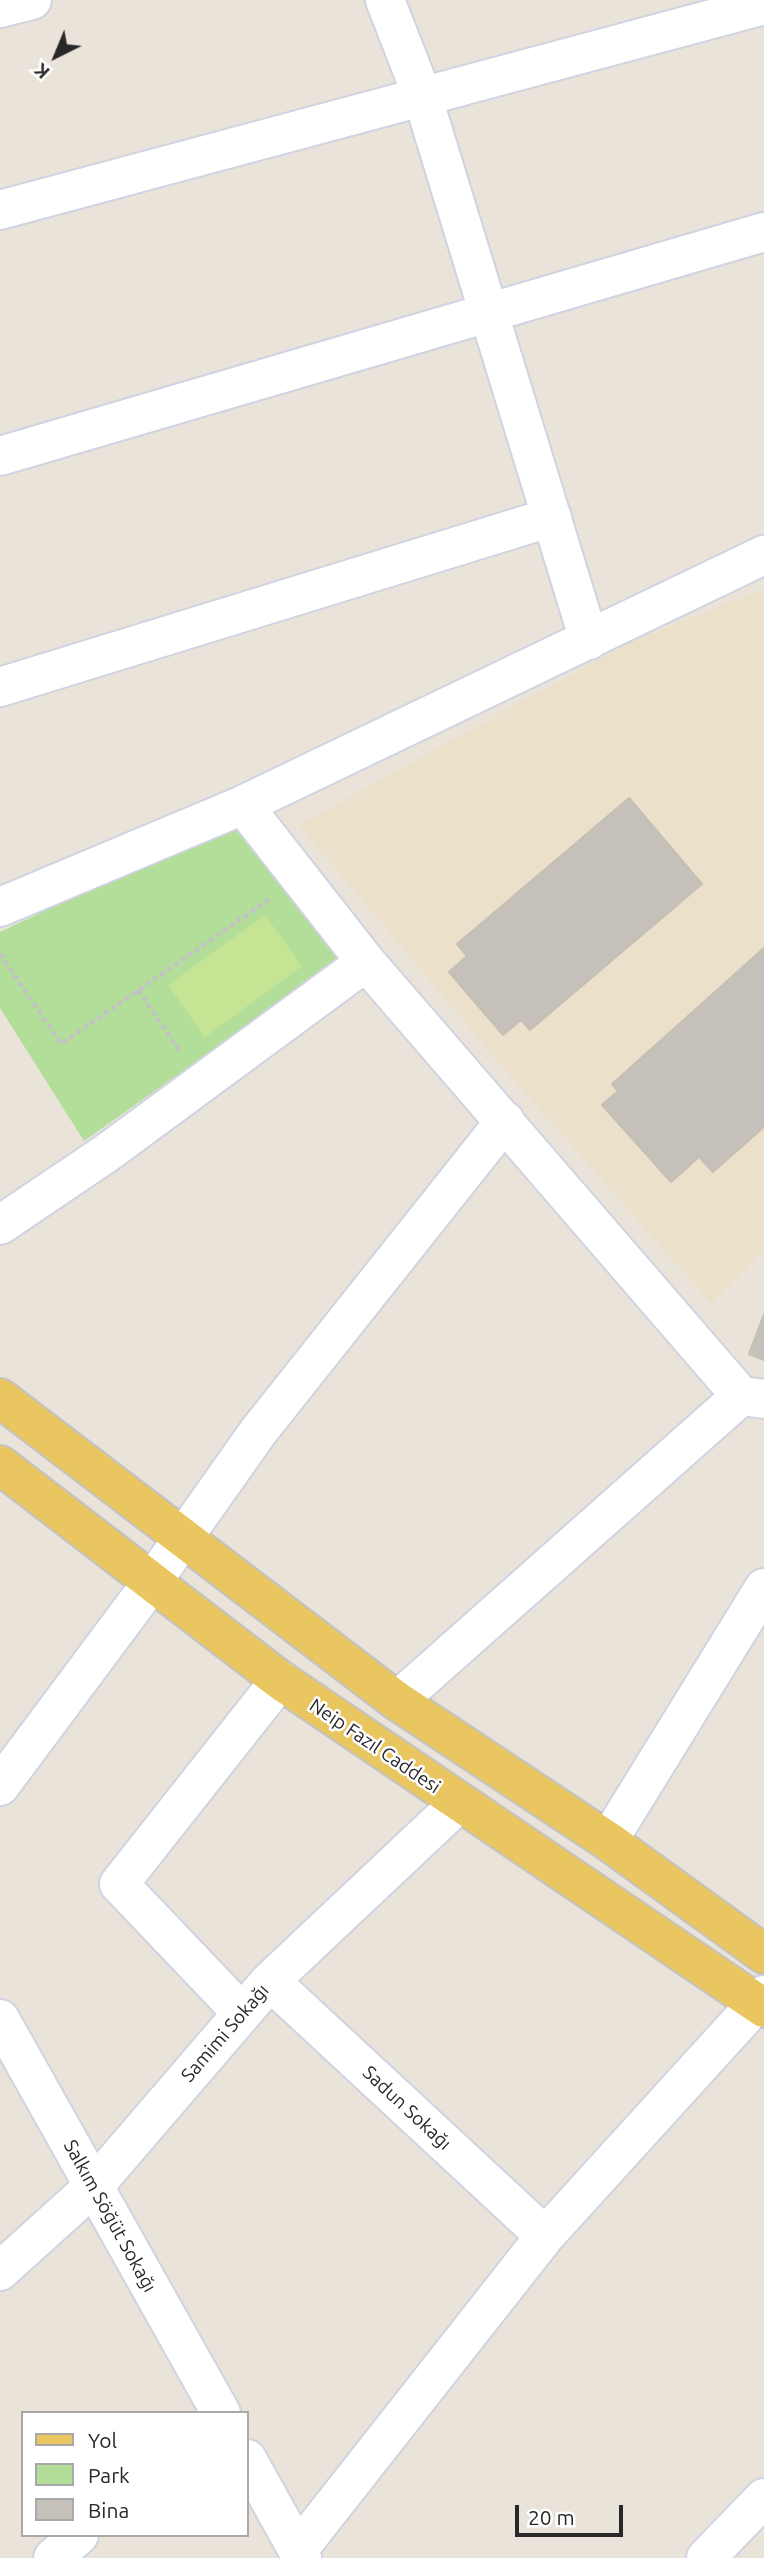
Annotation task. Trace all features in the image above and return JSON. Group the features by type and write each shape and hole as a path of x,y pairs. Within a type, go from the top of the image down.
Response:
{"main road":[{"path":"0,1398 397,1701 608,1841 764,1954"},
{"name":"Neip Fazıl Caddesi","path":"0,1465 280,1680 459,1803 762,2002"}],"street":[{"path":"0,8 32,0"},
{"path":"385,0 422,95 589,640"},
{"path":"0,209 764,5"},
{"path":"0,456 764,232"},
{"path":"0,687 552,517"},
{"path":"0,907 243,805 764,555"},
{"path":"243,805 366,962 753,1398 397,1701"},
{"path":"0,1225 108,1153 366,962"},
{"path":"0,1786 258,1432 505,1121"},
{"path":"608,1841 764,1588"},
{"path":"242,2013 119,1884 280,1680"},
{"name":"Samimi Sokağı","path":"0,2271 94,2186 270,1980 459,1803"},
{"name":"Sadun Sokağı","path":"270,1980 545,2236"},
{"path":"248,2461 300,2554 545,2236 762,2002"},
{"name":"Salkım Söğüt Sokağı","path":"0,2021 220,2411"},
{"path":"706,2558 761,2506"},
{"path":"52,2558 77,2537"}],"path":[{"path":"0,954 61,1044 300,877"},
{"path":"138,990 202,1083"}],"shaded area":[{"path":"764,589 764,1250 711,1303 510,1076 299,825 632,641"}],"green space":[{"path":"234,821 340,960 84,1141 0,1008 0,932"},
{"path":"265,915 302,966 205,1037 168,985"}],"building":[{"path":"629,798 702,884 530,1030 521,1020 503,1035 449,972 467,956 457,944"},
{"path":"764,948 764,1127 713,1172 699,1157 671,1182 602,1105 618,1091 612,1084"},
{"path":"764,1314 764,1360 749,1354"}]}
